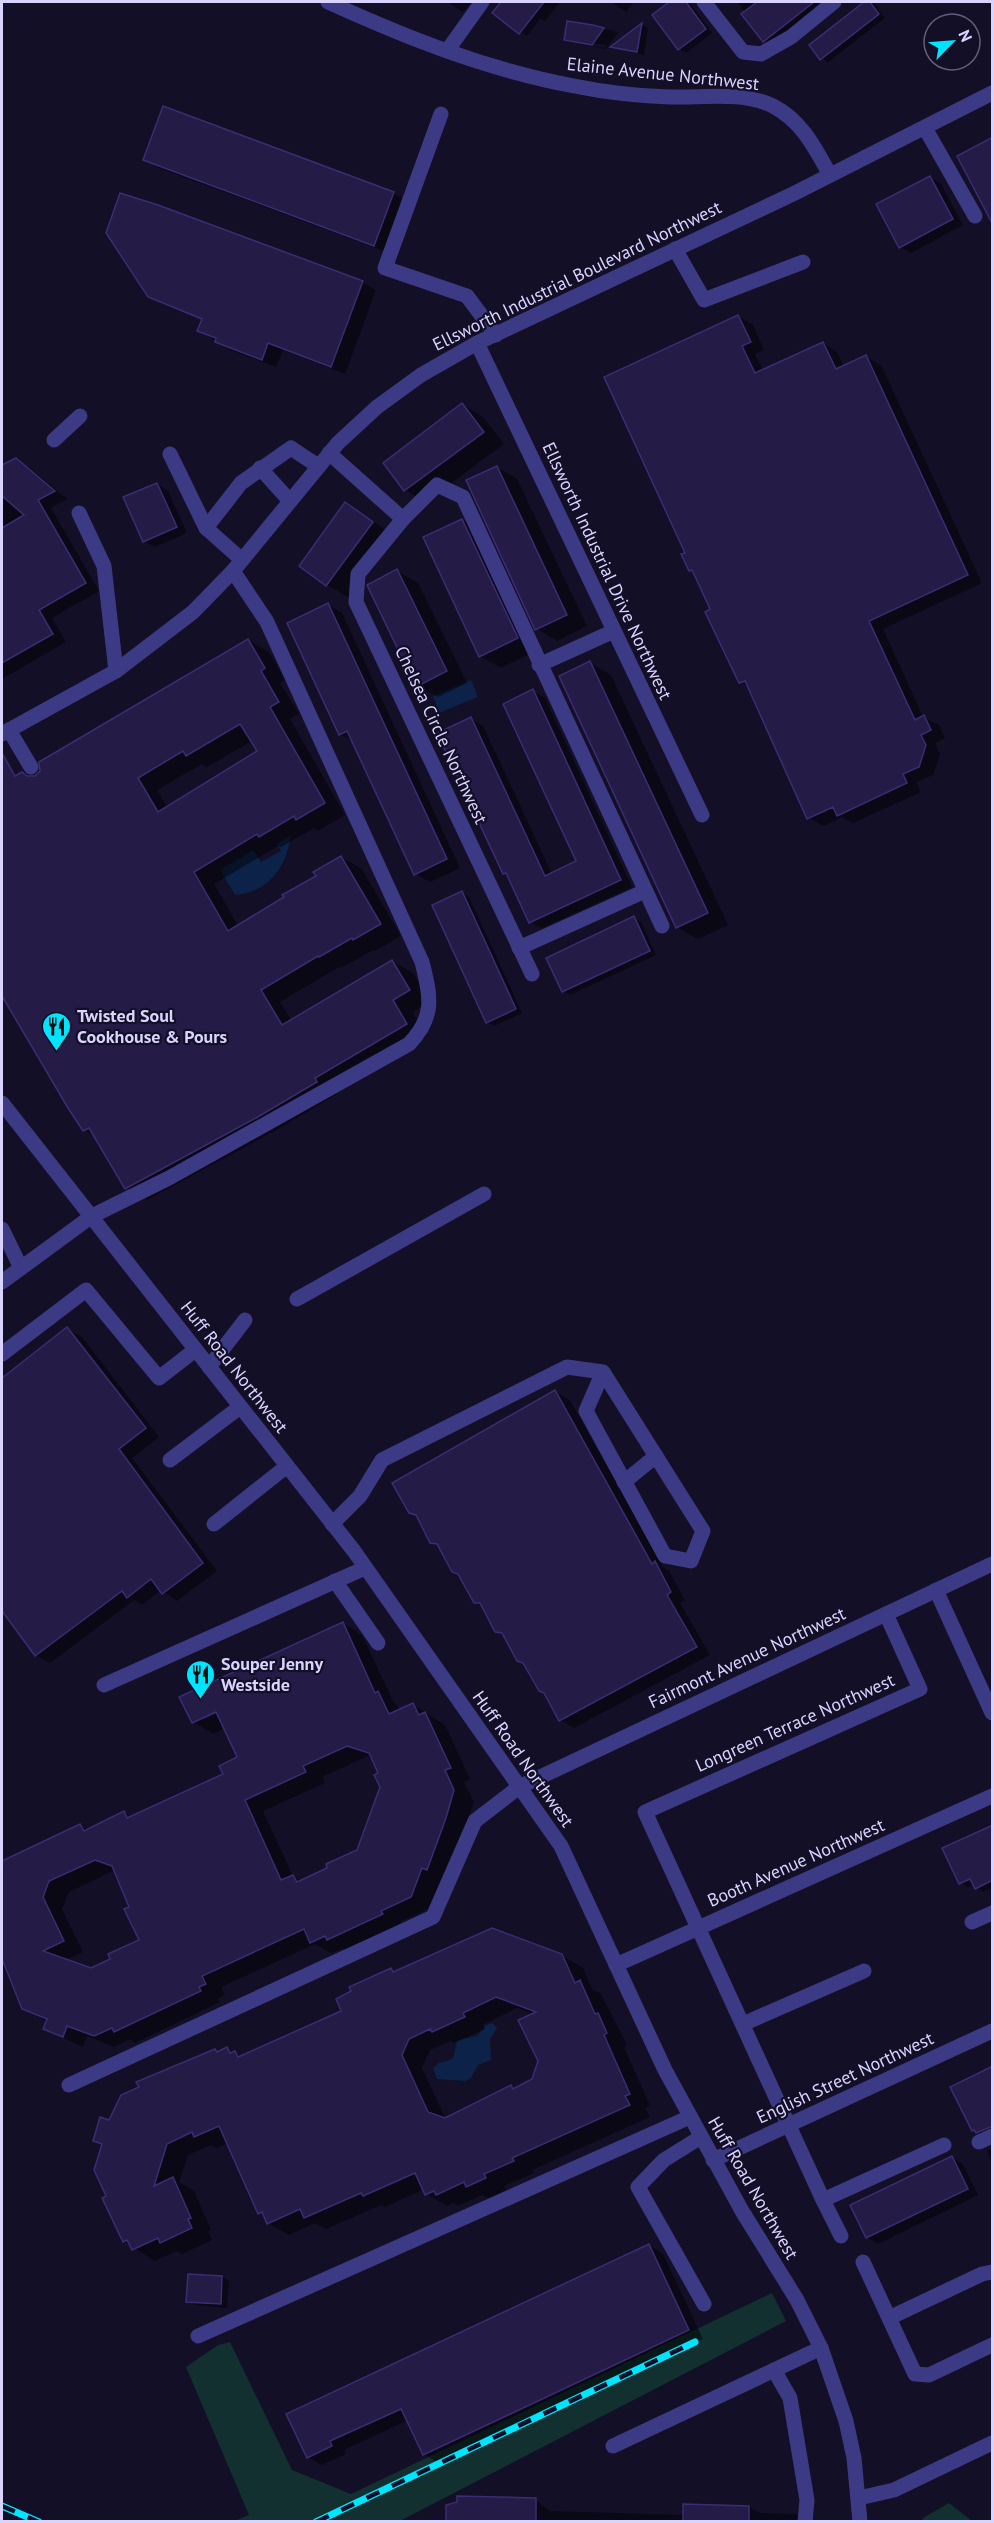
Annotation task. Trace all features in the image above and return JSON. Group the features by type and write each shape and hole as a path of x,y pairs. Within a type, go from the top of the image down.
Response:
{"street":[{"name":"Elaine Avenue Northwest","path":"328,2 397,34 484,65 575,87 667,97 739,98 772,106 790,118 809,136 831,175"},
{"path":"447,51 482,2"},
{"path":"704,2 742,52 761,54 791,37 834,2"},
{"name":"Ellsworth Industrial Boulevard Northwest","path":"5,732 116,671 152,646 193,612 237,566 329,453 386,401 421,375 495,335 831,175 993,93"},
{"path":"441,114 385,268 467,296 495,335"},
{"path":"925,128 975,216"},
{"path":"675,249 704,300 803,262"},
{"name":"Ellsworth Industrial Drive Northwest","path":"477,344 702,815"},
{"path":"54,440 80,416"},
{"path":"206,528 241,483 291,448 318,465"},
{"path":"329,453 403,519"},
{"path":"2,1282 92,1216 169,1178 409,1044 424,1028 430,992 422,962 267,622 237,566 206,528 170,454"},
{"path":"260,468 289,500"},
{"name":"Chelsea Circle Northwest","path":"532,974 356,602 358,574 403,519 437,485 463,497 662,926"},
{"path":"79,513 104,566 116,671"},
{"path":"539,665 614,631"},
{"path":"5,732 31,767"},
{"path":"519,948 645,891"},
{"name":"Huff Road Northwest","path":"2,1103 332,1524 561,1846 690,2117 713,2160 797,2300 821,2348 846,2421 859,2498 860,2522"},
{"path":"297,1299 484,1194"},
{"path":"2,1229 21,1268"},
{"path":"2,1354 86,1290 159,1378 195,1350"},
{"path":"210,1368 245,1320"},
{"path":"332,1524 360,1496 382,1460 567,1367 603,1372 703,1531 691,1561 665,1556 586,1411 603,1372"},
{"path":"170,1460 240,1407"},
{"path":"624,1482 656,1456"},
{"path":"214,1524 287,1466"},
{"name":"Fairmont Avenue Northwest","path":"69,2085 433,1917 474,1821 519,1787 993,1564"},
{"path":"104,1685 365,1568"},
{"path":"335,1581 378,1643"},
{"path":"936,1590 993,1713"},
{"name":"Longreen Terrace Northwest","path":"699,1928 645,1812 920,1689 885,1614"},
{"name":"Booth Avenue Northwest","path":"616,1965 993,1797"},
{"path":"972,1922 993,1912"},
{"path":"699,1928 841,2236"},
{"path":"743,2025 864,1971"},
{"name":"English Street Northwest","path":"713,2160 993,2031"},
{"path":"198,2336 690,2117"},
{"path":"701,2137 664,2160 638,2187 704,2304"},
{"path":"823,2200 944,2145"},
{"path":"862,2262 890,2319 911,2370 921,2376 929,2375 993,2345"},
{"path":"890,2319 982,2274 993,2272"},
{"path":"613,2446 821,2348"},
{"path":"774,2370 790,2398 807,2500 805,2522"},
{"path":"859,2498 894,2490 993,2443"}],"green space":[{"path":"772,2293 786,2321 400,2521 234,2521 249,2515 186,2367 218,2345 230,2342 292,2470 351,2494"},
{"path":"949,2503 972,2521 922,2521 923,2518"}],"water":[{"path":"471,680 478,697 439,713 433,696"},
{"path":"291,835 285,857 274,876 258,889 235,895 220,870 253,850 261,862 281,851 277,844"},
{"path":"492,2023 497,2028 490,2039 491,2060 478,2065 471,2078 465,2081 437,2079 433,2068 439,2063 453,2059 457,2040 477,2036 486,2025"}],"building":[{"path":"501,2 544,2 519,34 492,13"},
{"path":"669,2 686,2 706,29 678,50 652,15"},
{"path":"757,2 814,2 763,42 741,14"},
{"path":"864,2 870,2 879,14 820,60 809,45"},
{"path":"567,21 604,28 592,45 564,40"},
{"path":"642,23 637,52 610,47"},
{"path":"163,106 394,192 374,246 143,160"},
{"path":"993,137 993,225 957,156"},
{"path":"930,176 953,219 899,248 876,204"},
{"path":"120,193 363,281 331,367 268,343 262,360 215,342 216,338 197,331 202,319 148,297 106,233"},
{"path":"738,315 751,342 742,346 755,373 823,342 836,369 866,355 968,575 869,621 915,720 924,715 931,730 921,735 926,745 919,767 903,774 907,783 837,816 833,807 807,819 745,681 739,683 705,612 710,609 692,570 689,571 681,554 685,553 604,377"},
{"path":"462,403 484,432 404,491 383,463"},
{"path":"16,458 55,491 38,500 86,583 39,610 53,634 2,663 2,528 24,515 2,496 2,465"},
{"path":"497,466 567,615 535,630 466,480"},
{"path":"157,483 177,527 143,542 123,497"},
{"path":"345,502 373,522 326,586 299,566"},
{"path":"462,519 518,638 479,657 423,537"},
{"path":"397,569 447,671 416,687 367,585"},
{"path":"328,603 447,859 414,875 347,731 339,735 287,623"},
{"path":"248,639 265,668 261,671 279,702 270,707 325,803 296,820 294,816 259,837 257,834 194,872 228,931 284,897 282,895 316,876 313,872 341,856 381,924 318,956 261,990 282,1025 392,960 410,990 393,1000 407,1024 315,1078 317,1082 256,1118 125,1189 89,1128 83,1131 68,1108 2,996 2,753 15,776 22,772 27,776 35,776 40,771 39,762","holes":["240,724 257,751 158,812 138,778 183,751 186,756"]},
{"path":"590,661 708,913 676,928 559,676"},
{"path":"533,689 621,880 529,923 506,873 503,874 437,733 471,717 545,876 576,861 503,704"},
{"path":"462,891 516,1009 486,1023 432,905"},
{"path":"634,916 650,951 562,992 546,958"},
{"path":"67,1327 146,1428 119,1449 203,1563 162,1594 151,1579 127,1598 122,1591 35,1656 2,1611 2,1378"},
{"path":"555,1390 652,1564 655,1561 671,1592 667,1595 697,1647 559,1721 544,1693 539,1691 523,1663 517,1661 502,1633 495,1632 480,1603 474,1603 458,1574 452,1572 437,1544 430,1543 416,1515 409,1513 392,1483"},
{"path":"343,1622 375,1693 378,1691 389,1714 413,1703 419,1715 425,1712 451,1768 445,1770 454,1790 446,1818 427,1870 422,1868 411,1897 381,1911 383,1914 327,1940 325,1936 310,1943 304,1929 202,1976 206,1984 199,1987 201,1991 114,2032 112,2028 94,2036 67,2026 63,2037 43,2029 47,2019 22,2009 2,1959 2,1861 80,1824 84,1831 124,1811 127,1818 223,1774 219,1766 237,1757 216,1712 192,1723 179,1697","holes":["347,1746 369,1753 378,1773 374,1775 380,1787 357,1850 326,1864 327,1868 297,1882 293,1875 281,1880 245,1800 306,1772 303,1766","95,1860 112,1866 129,1907 124,1909 139,1940 108,1954 110,1959 91,1968 43,1951 64,1941 43,1897 49,1881"]},
{"path":"993,1825 993,1880 975,1889 970,1879 959,1884 942,1848"},
{"path":"492,1928 562,1954 575,1983 580,1980 595,2014 598,2013 607,2033 604,2035 630,2094 625,2096 630,2105 512,2158 514,2161 484,2174 486,2178 466,2187 464,2182 436,2195 434,2191 425,2195 415,2173 304,2218 300,2209 267,2224 262,2212 258,2214 219,2126 194,2137 192,2132 167,2144 154,2186 173,2177 191,2218 188,2219 192,2228 160,2243 158,2238 132,2250 127,2240 123,2242 102,2198 106,2196 94,2170 102,2144 93,2141 100,2117 109,2120 121,2095 139,2087 136,2082 215,2049 217,2052 227,2047 230,2053 235,2051 238,2057 341,2011 336,1999 351,1991 349,1987 391,1968 393,1972","holes":["496,1997 536,2012 518,2020 538,2061 532,2079 513,2089 511,2085 445,2118 428,2112 402,2055 409,2039 430,2029 432,2032 465,2017 463,2013"]},
{"path":"993,2066 993,2126 976,2133 972,2131 950,2087"},
{"path":"952,2156 968,2189 866,2238 850,2205"},
{"path":"649,2244 689,2330 423,2455 401,2409 330,2441 332,2446 307,2458 286,2414"},
{"path":"188,2274 222,2276 221,2304 186,2302"},
{"path":"457,2496 536,2498 536,2522 446,2522 446,2505 457,2502"},
{"path":"683,2504 749,2506 749,2522 683,2522"}],"railway":[{"path":"316,2522 695,2342"},
{"path":"2,2506 39,2522"}],"place":[{"name":"Twisted Soul Cookhouse & Pours","path":"56,1052"},
{"name":"Souper Jenny Westside","path":"200,1700"}]}
